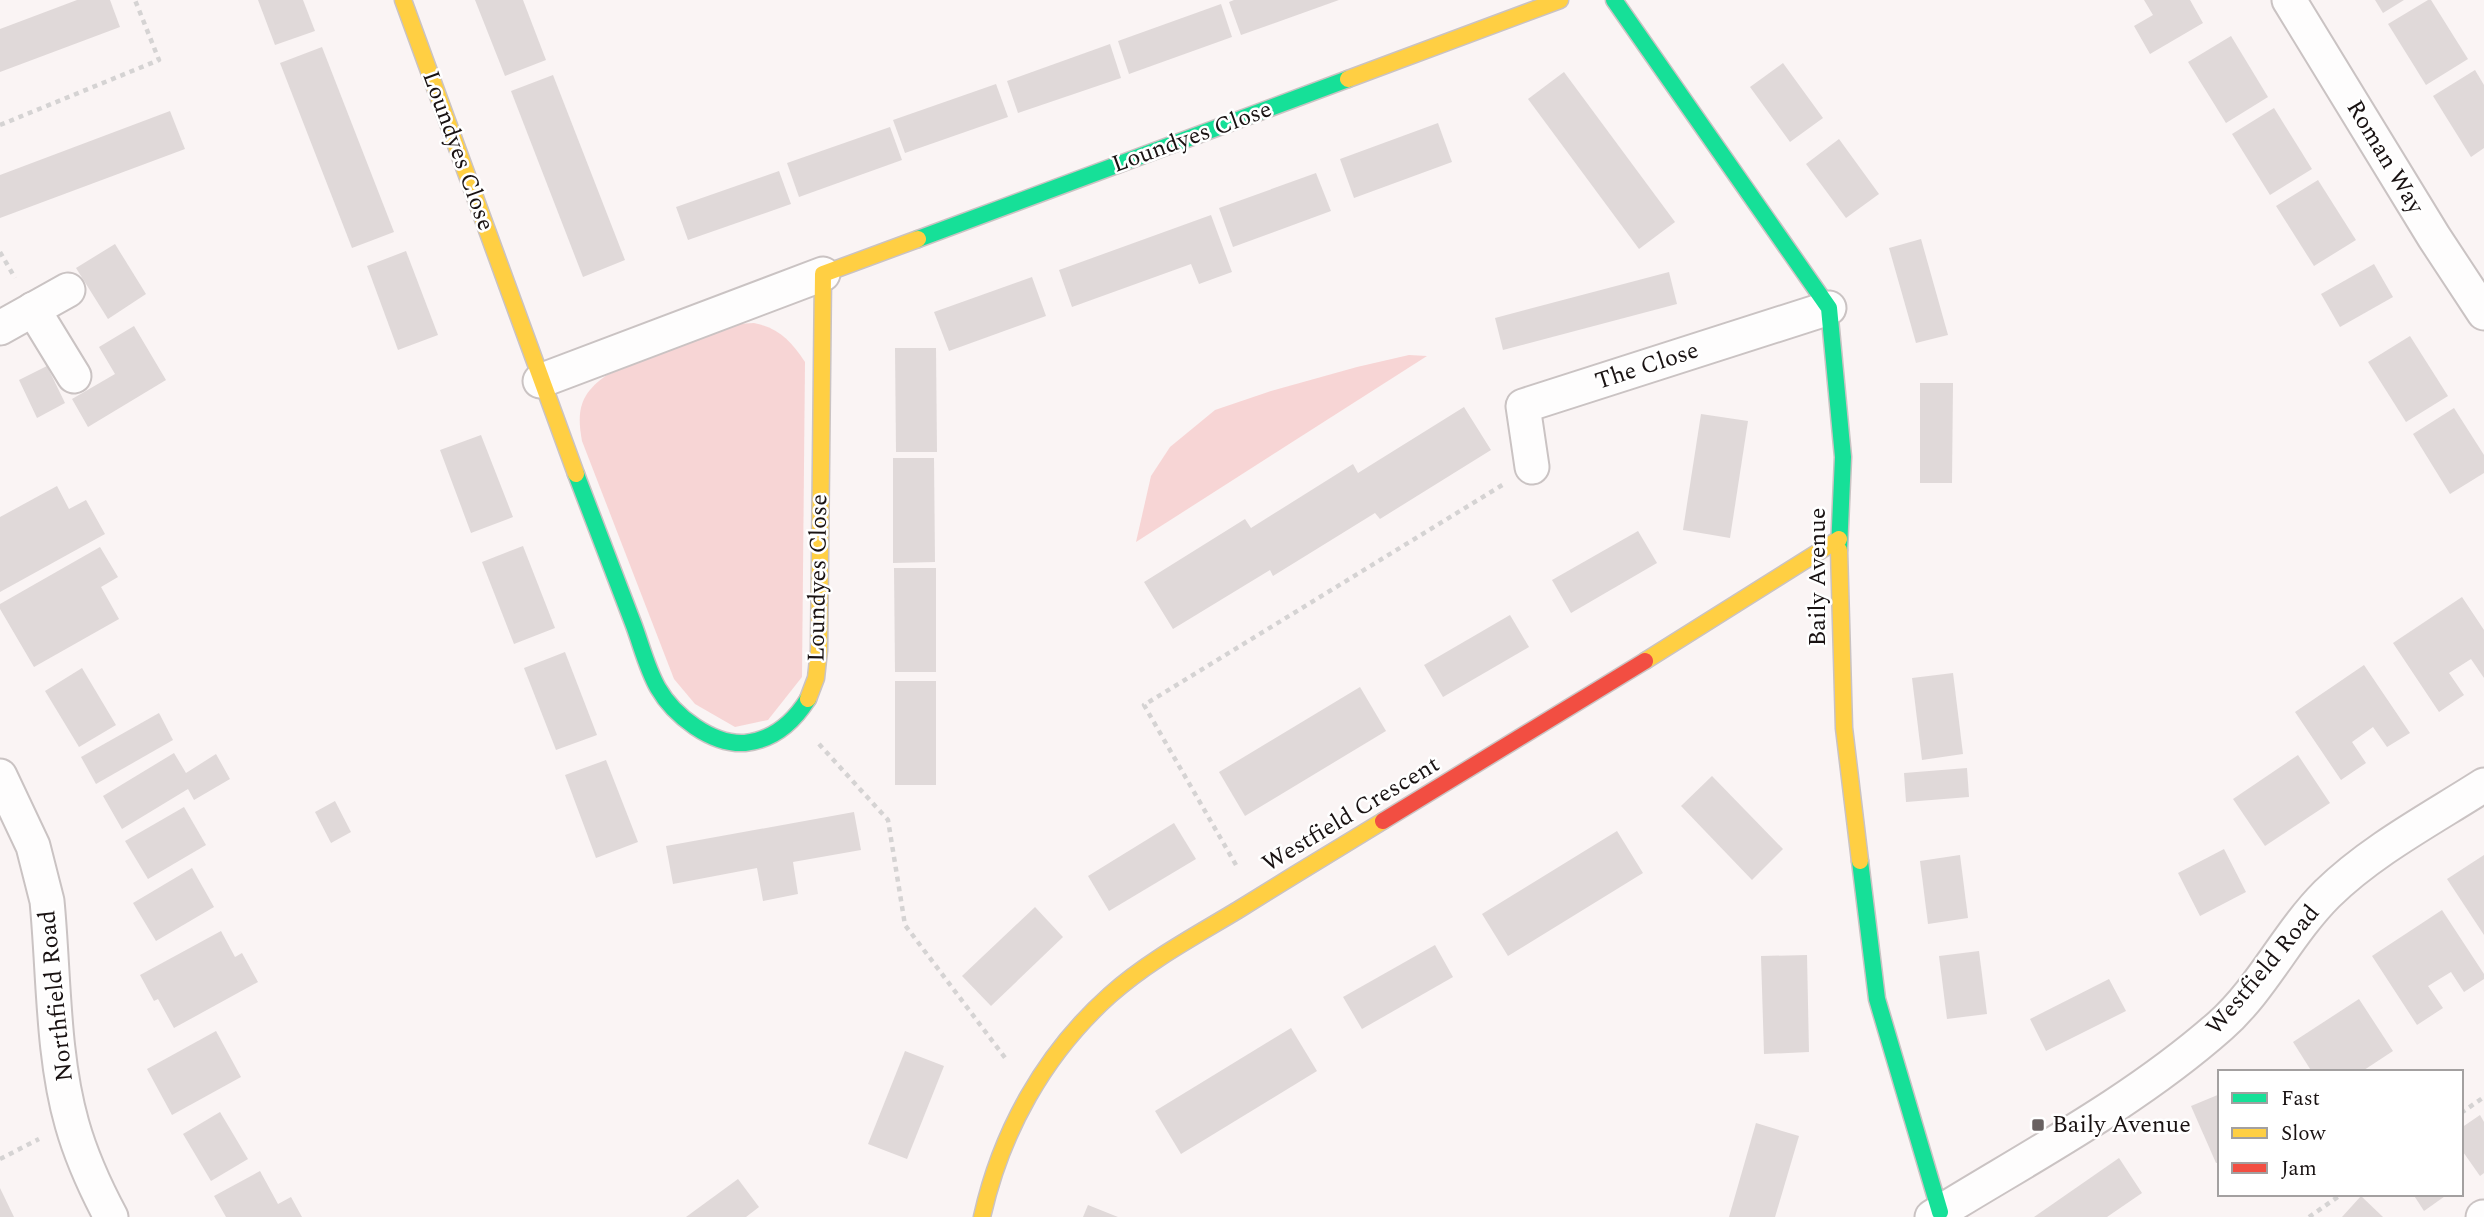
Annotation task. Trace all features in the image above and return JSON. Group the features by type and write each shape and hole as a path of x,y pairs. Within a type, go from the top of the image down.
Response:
{"street":[{"name":"Loundyes Close","path":"403,0 540,381 658,688 670,706 715,739 752,742 770,737 802,709 815,683 819,650 823,274"},
{"name":"Loundyes Close","path":"540,381 1560,0"},
{"name":"Baily Avenue","path":"1614,0 1829,308 1843,457 1839,539 1844,728 1877,999 1936,1214"},
{"name":"Roman Way","path":"2289,0 2434,237 2484,313"},
{"path":"0,328 26,298 68,290"},
{"path":"26,298 74,376"},
{"name":"The Close","path":"1532,467 1523,406 1829,308"},
{"name":"Westfield Crescent","path":"982,1217 984,1203 1004,1145 1031,1093 1073,1031 1112,993 1180,945 1647,660 1839,539"},
{"name":"Northfield Road","path":"0,776 33,846 47,901 61,1067 71,1122 84,1161 111,1217"},
{"name":"Westfield Road","path":"1936,1214 2094,1119 2194,1048 2228,1017 2326,895 2359,867 2484,785"}],"path":[{"path":"0,125 159,60 135,0"},
{"path":"0,252 26,298"},
{"path":"1255,899 1144,705 1532,467"},
{"path":"794,718 888,820 905,925 1031,1093"},
{"path":"2463,1112 2484,1097"},
{"path":"0,1159 71,1122"},
{"path":"2309,1217 2339,1196"}],"shaded area":[{"path":"754,323 771,328 784,336 805,362 802,677 768,720 735,727 695,704 674,679 582,441 580,411 591,388 607,375 737,324"},
{"path":"1409,355 1427,356 1136,542 1151,476 1170,447 1215,410 1271,391"}],"building":[{"path":"77,0 110,0 120,27 0,72 0,29"},
{"path":"258,0 303,0 315,31 275,45"},
{"path":"475,0 523,0 546,60 505,76"},
{"path":"1339,0 1241,35 1229,2"},
{"path":"2144,0 2190,0 2203,23 2150,54 2134,26 2153,15"},
{"path":"2375,0 2404,0 2383,13"},
{"path":"2431,0 2468,59 2426,85 2388,24"},
{"path":"1221,4 1232,37 1129,74 1118,41"},
{"path":"2231,36 2268,97 2226,123 2188,62"},
{"path":"1110,44 1121,78 1018,113 1007,81"},
{"path":"322,47 394,232 352,248 280,63"},
{"path":"1783,63 1823,118 1790,142 1750,87"},
{"path":"2475,70 2484,85 2484,148 2471,157 2433,96"},
{"path":"1564,72 1675,222 1639,249 1528,99"},
{"path":"553,75 625,260 583,277 511,91"},
{"path":"996,84 1008,117 905,153 893,120"},
{"path":"2274,108 2312,169 2270,195 2232,134"},
{"path":"170,111 185,149 0,218 0,175"},
{"path":"1438,123 1452,162 1354,198 1340,159"},
{"path":"890,127 902,160 799,197 787,163"},
{"path":"1839,139 1879,194 1846,218 1806,164"},
{"path":"779,171 791,204 688,240 676,207"},
{"path":"1316,173 1331,211 1233,247 1219,208"},
{"path":"2318,180 2356,240 2314,266 2276,206"},
{"path":"1211,215 1232,272 1199,284 1191,264 1072,307 1059,270"},
{"path":"1921,239 1948,335 1916,343 1889,248"},
{"path":"115,244 146,294 108,319 76,268"},
{"path":"406,251 438,335 398,350 367,266"},
{"path":"2374,264 2393,297 2340,327 2321,294"},
{"path":"1669,272 1677,304 1503,350 1495,318"},
{"path":"1032,277 1046,316 949,351 934,312"},
{"path":"134,326 166,380 88,427 72,399 115,374 99,347"},
{"path":"2410,336 2448,396 2406,422 2368,362"},
{"path":"895,348 936,348 937,452 896,452"},
{"path":"47,366 65,403 37,418 19,380"},
{"path":"1920,383 1953,383 1952,483 1920,483"},
{"path":"1464,407 1491,450 1380,519 1375,513 1273,576 1270,570 1173,629 1144,582 1245,519 1251,528 1353,464 1358,473"},
{"path":"2454,408 2484,455 2484,473 2450,494 2413,434"},
{"path":"1701,414 1748,421 1730,538 1683,530"},
{"path":"481,435 513,517 471,533 440,450"},
{"path":"893,458 934,458 935,562 893,563"},
{"path":"57,486 69,509 86,500 105,534 0,592 0,517"},
{"path":"1638,531 1657,563 1571,613 1552,580"},
{"path":"523,546 555,628 514,644 482,562"},
{"path":"100,547 118,577 101,587 119,619 34,667 0,609 0,604"},
{"path":"894,568 936,568 936,672 895,672"},
{"path":"2462,597 2484,630 2484,678 2471,659 2449,673 2464,695 2439,712 2393,643"},
{"path":"1510,615 1529,647 1443,697 1424,665"},
{"path":"565,652 597,735 556,750 524,668"},
{"path":"2364,665 2410,733 2387,747 2373,727 2352,742 2366,763 2341,780 2295,712"},
{"path":"82,668 116,725 79,747 45,691"},
{"path":"1953,673 1963,754 1922,760 1912,678"},
{"path":"895,681 936,681 936,785 895,785"},
{"path":"1360,687 1386,731 1245,816 1219,772"},
{"path":"159,713 173,740 96,784 81,757"},
{"path":"174,753 186,773 216,754 230,779 194,800 188,789 122,829 103,796"},
{"path":"2298,755 2330,803 2265,846 2233,799"},
{"path":"606,760 638,842 596,858 565,775"},
{"path":"1967,768 1969,797 1906,802 1904,773"},
{"path":"1712,776 1783,849 1752,880 1681,806"},
{"path":"335,801 351,832 331,843 315,812"},
{"path":"184,807 206,845 148,879 125,841"},
{"path":"854,812 861,850 793,862 798,894 763,901 757,868 673,884 666,846"},
{"path":"1174,823 1196,859 1109,911 1088,876"},
{"path":"1617,831 1643,873 1508,956 1482,914"},
{"path":"2224,849 2246,892 2200,916 2178,873"},
{"path":"1960,855 1968,918 1928,924 1920,861"},
{"path":"2484,855 2484,935 2447,879"},
{"path":"192,868 214,907 156,941 133,903"},
{"path":"1035,907 1063,937 991,1006 962,976"},
{"path":"2442,910 2484,974 2484,979 2464,992 2451,972 2428,986 2443,1008 2417,1025 2372,956"},
{"path":"221,931 235,957 242,953 258,982 174,1028 158,999 154,1001 140,975"},
{"path":"1435,945 1453,977 1362,1029 1343,997"},
{"path":"1979,951 1987,1014 1947,1019 1939,956"},
{"path":"1807,955 1809,1052 1764,1054 1761,956"},
{"path":"2109,979 2126,1011 2046,1051 2030,1019"},
{"path":"2359,999 2393,1051 2364,1070 2311,1070 2293,1042"},
{"path":"1291,1028 1317,1071 1181,1154 1155,1111"},
{"path":"216,1031 241,1077 172,1115 147,1069"},
{"path":"905,1051 944,1066 907,1159 868,1144"},
{"path":"2218,1095 2218,1162 2216,1163 2191,1106"},
{"path":"220,1112 248,1159 211,1181 183,1134"},
{"path":"2480,1115 2484,1122 2484,1173 2480,1176 2463,1152 2463,1127"},
{"path":"1756,1123 1799,1136 1775,1217 1729,1217"},
{"path":"2119,1158 2142,1193 2107,1217 2034,1217"},
{"path":"260,1171 278,1204 291,1197 302,1217 226,1217 214,1196"},
{"path":"738,1179 759,1207 746,1217 686,1217"},
{"path":"0,1188 14,1217 0,1217"},
{"path":"2361,1196 2383,1217 2342,1217"},
{"path":"2414,1196 2445,1196 2424,1211"},
{"path":"1088,1205 1118,1217 1083,1217"}],"traffic: fast":[{"path":"1614,0 1829,308 1843,457 1839,550"},
{"path":"918,239 1348,79"},
{"path":"576,474 651,673 658,688 674,709 707,734 745,743 765,738 781,729 796,716 808,699"},
{"path":"1860,861 1877,999 1940,1212"}],"traffic: slow":[{"path":"403,0 576,474"},
{"path":"1348,79 1560,0"},
{"path":"808,699 816,678 819,650 823,274 918,239"},
{"path":"1645,661 1839,539"},
{"path":"1839,550 1844,728 1860,861"},
{"path":"982,1217 1001,1155 1028,1096 1086,1018 1110,995 1156,960 1383,821"}],"traffic: jam":[{"path":"1383,821 1645,661"}],"place":[{"name":"Baily Avenue","path":"2038,1125"}]}
